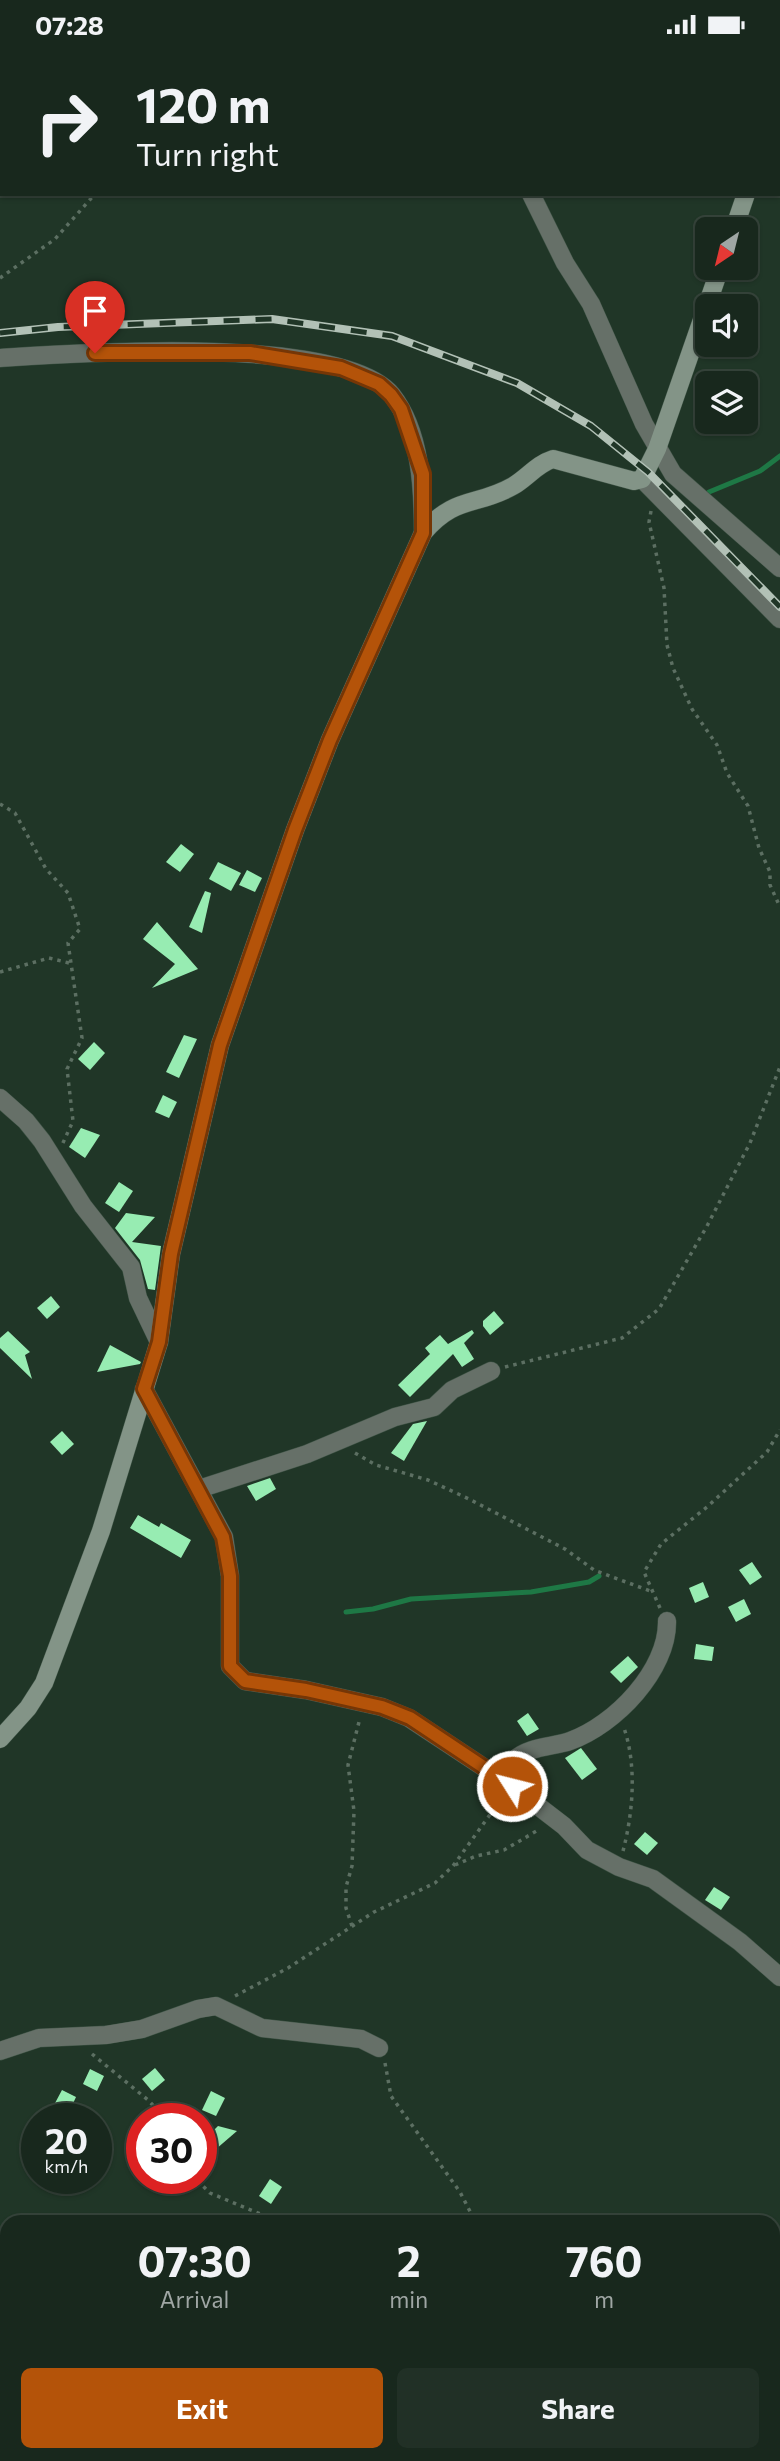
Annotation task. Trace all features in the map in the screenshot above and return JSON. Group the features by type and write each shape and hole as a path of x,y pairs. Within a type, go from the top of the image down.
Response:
{"street":[{"path":"532,196 565,263 591,304 657,449 673,474 780,568"},
{"path":"738,217 745,196"},
{"path":"649,485 657,449 716,280"},
{"path":"0,358 68,353 250,353 341,368 379,384 401,409 423,474 423,533"},
{"path":"0,1739 28,1708 44,1683 101,1531 159,1342 171,1254 220,1045 295,830 330,740 423,533 446,510 515,485 544,462 554,459 649,485 780,619"},
{"path":"0,1098 26,1121 131,1267 138,1298 159,1342"},
{"path":"199,1489 336,1443 395,1417 434,1407 452,1390 491,1371"},
{"path":"144,1389 223,1537 230,1576 230,1666 245,1681 352,1700 410,1718 512,1786 557,1821 587,1850 619,1867 653,1879 740,1942 780,1977"},
{"path":"512,1786 509,1772 514,1761 540,1747 570,1741 593,1730 618,1709 660,1658 667,1639 667,1621"},
{"path":"0,2051 8,2045 39,2038 106,2035 142,2029 198,2009 216,2006 242,2021 262,2028 361,2039 379,2048"}],"path":[{"path":"0,278 55,239 93,196"},
{"path":"649,485 649,522 664,588 667,645 673,669 692,709 717,745 727,773 748,806 759,848 770,872 770,885 780,907"},
{"path":"0,804 15,813 46,869 68,893 80,929 68,943 82,1038 67,1069 73,1121 55,1163"},
{"path":"0,972 49,958 73,964"},
{"path":"491,1371 622,1338 650,1319 659,1309 707,1226 753,1135 780,1067"},
{"path":"667,1621 649,1591 644,1572 661,1544 767,1452 780,1430"},
{"path":"336,1443 376,1465 428,1480 469,1499 565,1549 594,1570 649,1591"},
{"path":"352,1700 360,1719 348,1765 354,1811 352,1866 346,1887 346,1907 352,1926"},
{"path":"618,1709 630,1745 631,1783 631,1822 619,1867"},
{"path":"216,2006 288,1968 374,1912 435,1883 453,1866 482,1822 512,1786"},
{"path":"453,1866 476,1856 504,1850 528,1833 557,1821"},
{"path":"73,2036 152,2103"},
{"path":"379,2048 389,2075 391,2096 460,2192 472,2215"},
{"path":"212,2194 263,2215"}],"building":[{"path":"181,844 194,854 180,872 166,862"},
{"path":"218,862 241,873 231,891 209,879"},
{"path":"247,870 262,878 255,892 239,885"},
{"path":"205,891 211,893 202,933 189,927"},
{"path":"157,922 198,969 152,988 175,964 143,939"},
{"path":"184,1035 197,1039 179,1078 166,1072"},
{"path":"94,1042 105,1053 90,1070 78,1059"},
{"path":"163,1095 177,1102 169,1118 155,1112"},
{"path":"81,1128 100,1135 85,1158 69,1147"},
{"path":"119,1182 133,1191 119,1212 105,1203"},
{"path":"126,1213 155,1217 132,1242 161,1246 155,1290 148,1289 140,1260 115,1228"},
{"path":"51,1296 60,1307 47,1319 37,1308"},
{"path":"494,1311 504,1323 490,1335 483,1326 483,1321"},
{"path":"472,1330 474,1333 464,1343 474,1359 462,1367 453,1354 410,1397 398,1385 430,1354 425,1348 440,1335 448,1344"},
{"path":"8,1331 30,1352 25,1355 32,1379 0,1348 0,1338"},
{"path":"110,1345 141,1362 140,1364 97,1372"},
{"path":"427,1421 404,1461 391,1453 413,1424"},
{"path":"62,1431 74,1444 62,1455 50,1442"},
{"path":"270,1478 276,1489 256,1501 247,1486"},
{"path":"138,1515 159,1527 161,1523 191,1540 181,1558 130,1528"},
{"path":"752,1562 762,1577 750,1585 739,1570"},
{"path":"703,1582 709,1597 695,1603 689,1588"},
{"path":"744,1599 751,1614 736,1622 728,1607"},
{"path":"696,1644 714,1647 712,1661 694,1659"},
{"path":"628,1656 638,1667 621,1683 610,1672"},
{"path":"528,1713 539,1729 527,1736 517,1721"},
{"path":"581,1748 597,1769 582,1780 565,1758"},
{"path":"645,1832 658,1843 647,1855 634,1844"},
{"path":"714,1887 730,1897 721,1910 705,1900"},
{"path":"155,2068 165,2080 152,2091 142,2079"},
{"path":"90,2069 104,2076 97,2091 83,2084"},
{"path":"62,2090 76,2097 73,2103 55,2103"},
{"path":"211,2091 225,2098 217,2114 217,2103 205,2103"},
{"path":"217,2127 237,2131 217,2148"},
{"path":"270,2179 282,2187 271,2204 259,2196"}],"waterway":[{"path":"709,492 760,471 780,456"},
{"path":"346,1612 373,1609 411,1599 531,1592 589,1582 599,1576"}],"railway":[{"path":"0,333 58,327 272,319 392,336 517,383 591,426 648,472 780,607"}],"route":[{"path":"95,353 250,353 303,359 341,368 379,384 391,395 401,409 423,474 423,533 330,740 295,830 220,1045 171,1254 159,1342 144,1389 223,1537 230,1576 230,1666 236,1673 245,1681 306,1690 382,1707 410,1718 462,1750 512,1786"}]}
